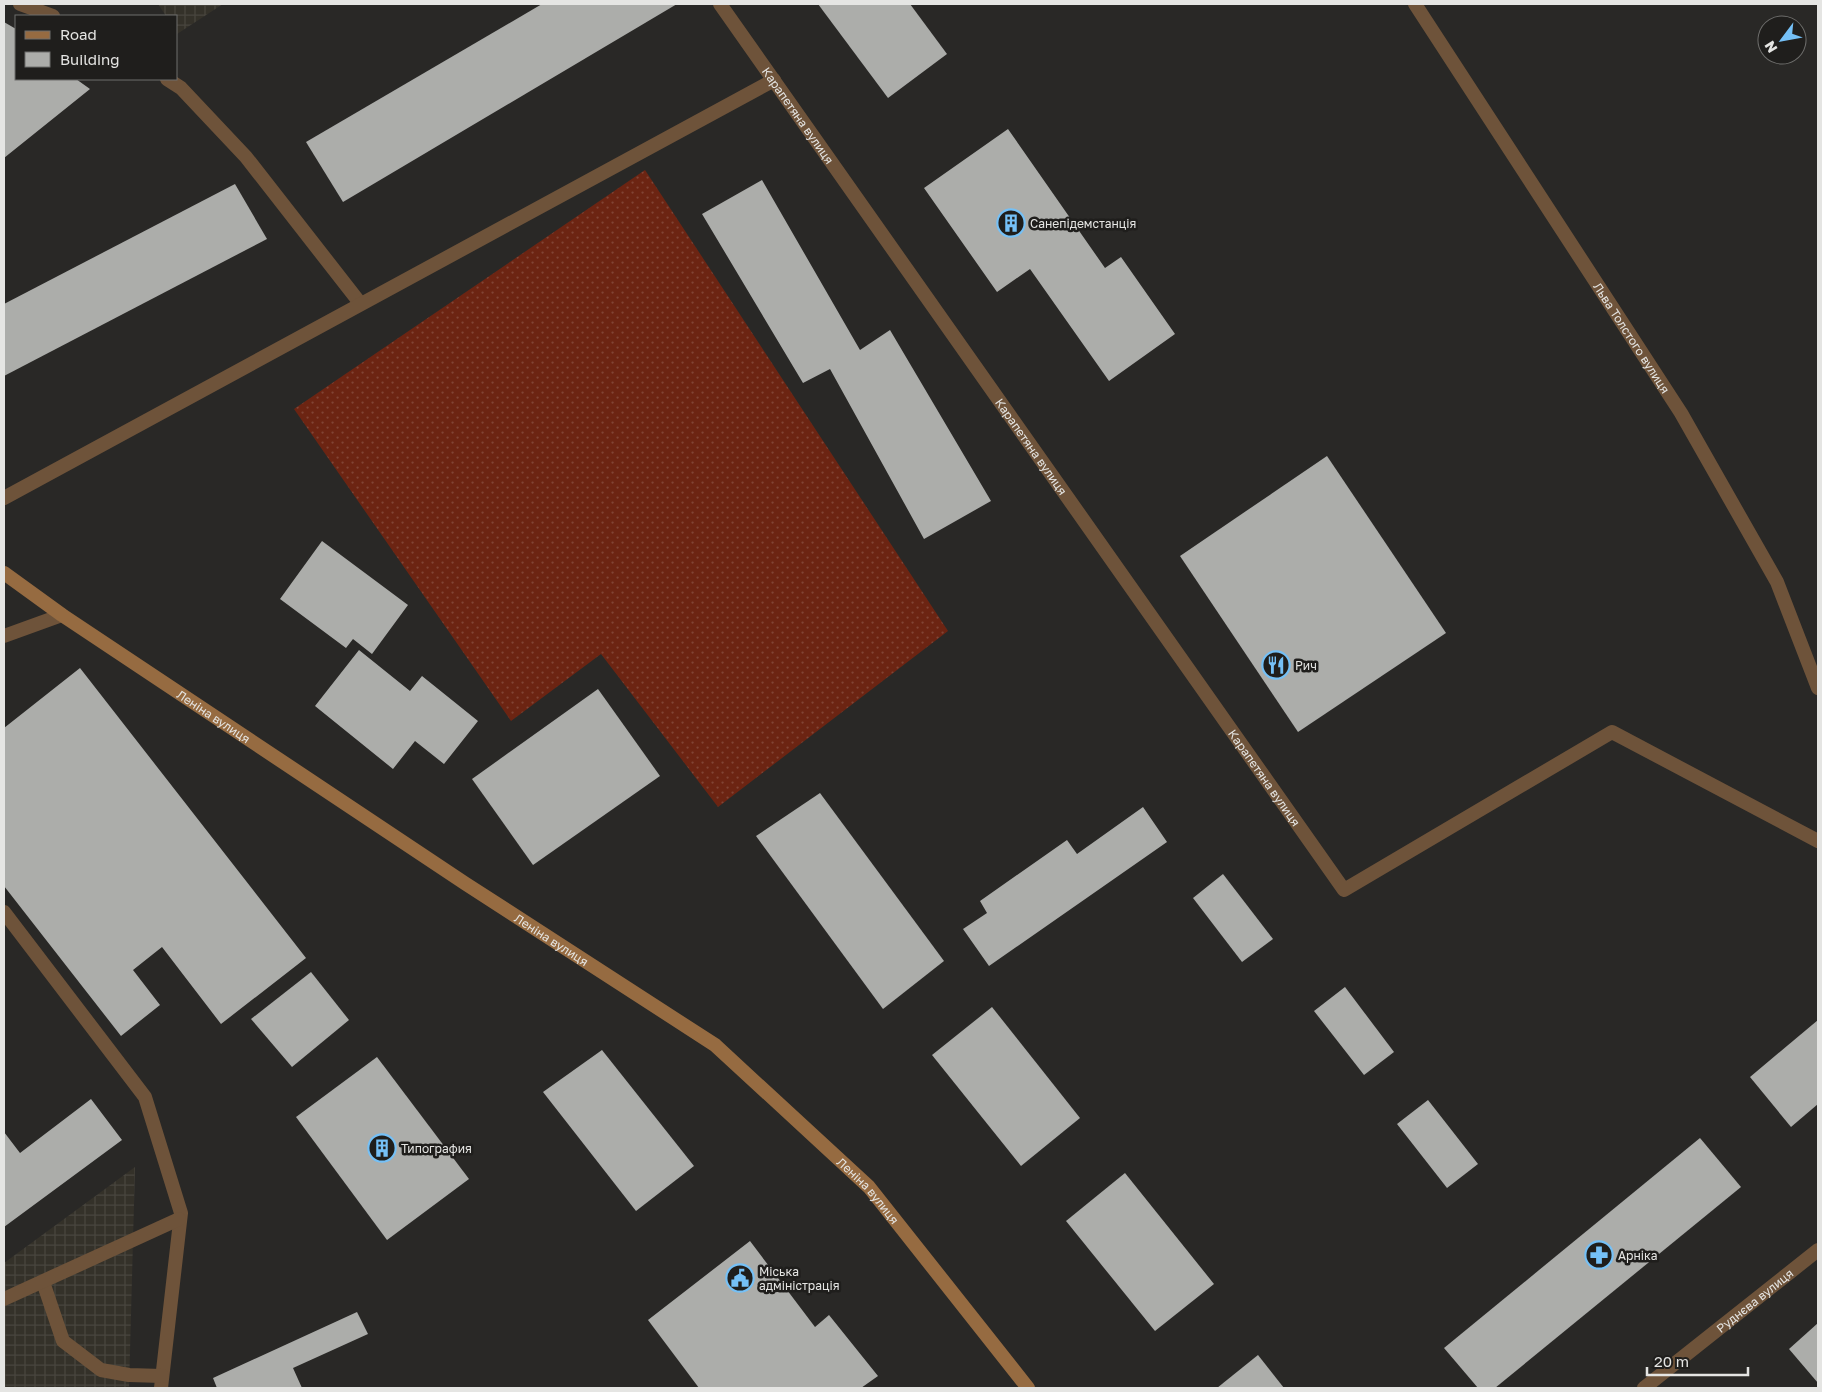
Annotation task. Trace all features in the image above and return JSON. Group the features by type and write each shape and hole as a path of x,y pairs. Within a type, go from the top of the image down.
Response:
{"main road":[{"name":"Леніна вулиця","path":"4,573 62,615 466,884 715,1045 869,1187 1028,1388"}],"street":[{"path":"20,4 49,15"},
{"name":"Карапетяна вулиця","path":"720,4 1344,890 1612,732 1818,841"},
{"name":"Льва Толстого вулиця","path":"1415,4 1681,413 1777,582 1818,688"},
{"path":"169,80 181,88 246,157 360,304"},
{"path":"4,498 774,80"},
{"path":"4,636 62,615"},
{"path":"4,912 145,1097 181,1213 161,1382 101,1370 63,1341 43,1282"},
{"path":"4,1299 179,1219"},
{"name":"Руднєва вулиця","path":"1644,1388 1818,1250"}],"shaded area":[{"path":"158,4 223,4 178,33 178,15 165,15"},
{"path":"645,170 948,631 718,807 601,654 511,721 294,409"},
{"path":"135,1167 129,1388 4,1388 4,1263"}],"building":[{"path":"542,4 677,4 343,202 306,142"},
{"path":"818,4 910,4 947,54 888,98"},
{"path":"4,22 15,28 15,80 77,80 90,89 4,158"},
{"name":"Санепідемстанція","path":"1008,129 1105,268 1121,257 1175,334 1109,381 1030,269 997,292 924,188"},
{"path":"762,180 860,350 890,330 991,501 924,539 830,369 803,383 702,214"},
{"path":"235,184 267,239 4,376 4,304"},
{"path":"1327,456 1446,633 1298,732 1180,556"},
{"path":"322,541 408,605 372,654 353,639 346,648 280,599"},
{"path":"359,650 410,691 422,676 478,721 444,764 415,741 393,769 315,706"},
{"path":"80,668 306,958 221,1024 162,947 133,970 160,1005 121,1036 4,886 4,728"},
{"path":"598,689 660,776 533,865 472,779"},
{"path":"820,793 944,961 883,1009 756,836"},
{"path":"1143,807 1167,842 989,966 963,929 987,913 980,901 1067,840 1077,854"},
{"path":"1223,874 1273,939 1242,962 1193,898"},
{"path":"311,972 349,1020 292,1067 251,1019"},
{"path":"1345,987 1394,1052 1364,1075 1314,1011"},
{"path":"992,1007 1080,1118 1021,1166 932,1055"},
{"path":"1818,1020 1818,1104 1791,1127 1750,1077"},
{"path":"602,1050 694,1166 636,1211 543,1092"},
{"name":"Типография","path":"377,1057 469,1179 387,1240 296,1117"},
{"path":"91,1099 122,1140 4,1227 4,1132 20,1153"},
{"path":"1428,1100 1478,1164 1447,1188 1397,1124"},
{"path":"1700,1138 1741,1187 1495,1388 1478,1388 1444,1348"},
{"path":"1125,1173 1214,1284 1155,1331 1066,1221"},
{"name":"Міська адміністрація","path":"750,1241 815,1327 829,1315 878,1376 861,1388 699,1388 648,1320"},
{"path":"357,1312 368,1334 293,1368 302,1388 217,1388 213,1378"},
{"path":"1818,1323 1818,1383 1789,1349"},
{"path":"1258,1355 1284,1388 1217,1388"}],"place":[{"name":"Санепідемстанція","path":"1011,223"},
{"name":"Рич","path":"1276,665"},
{"name":"Типография","path":"382,1148"},
{"name":"Арніка","path":"1599,1255"},
{"name":"Міська адміністрація","path":"740,1278"}]}
